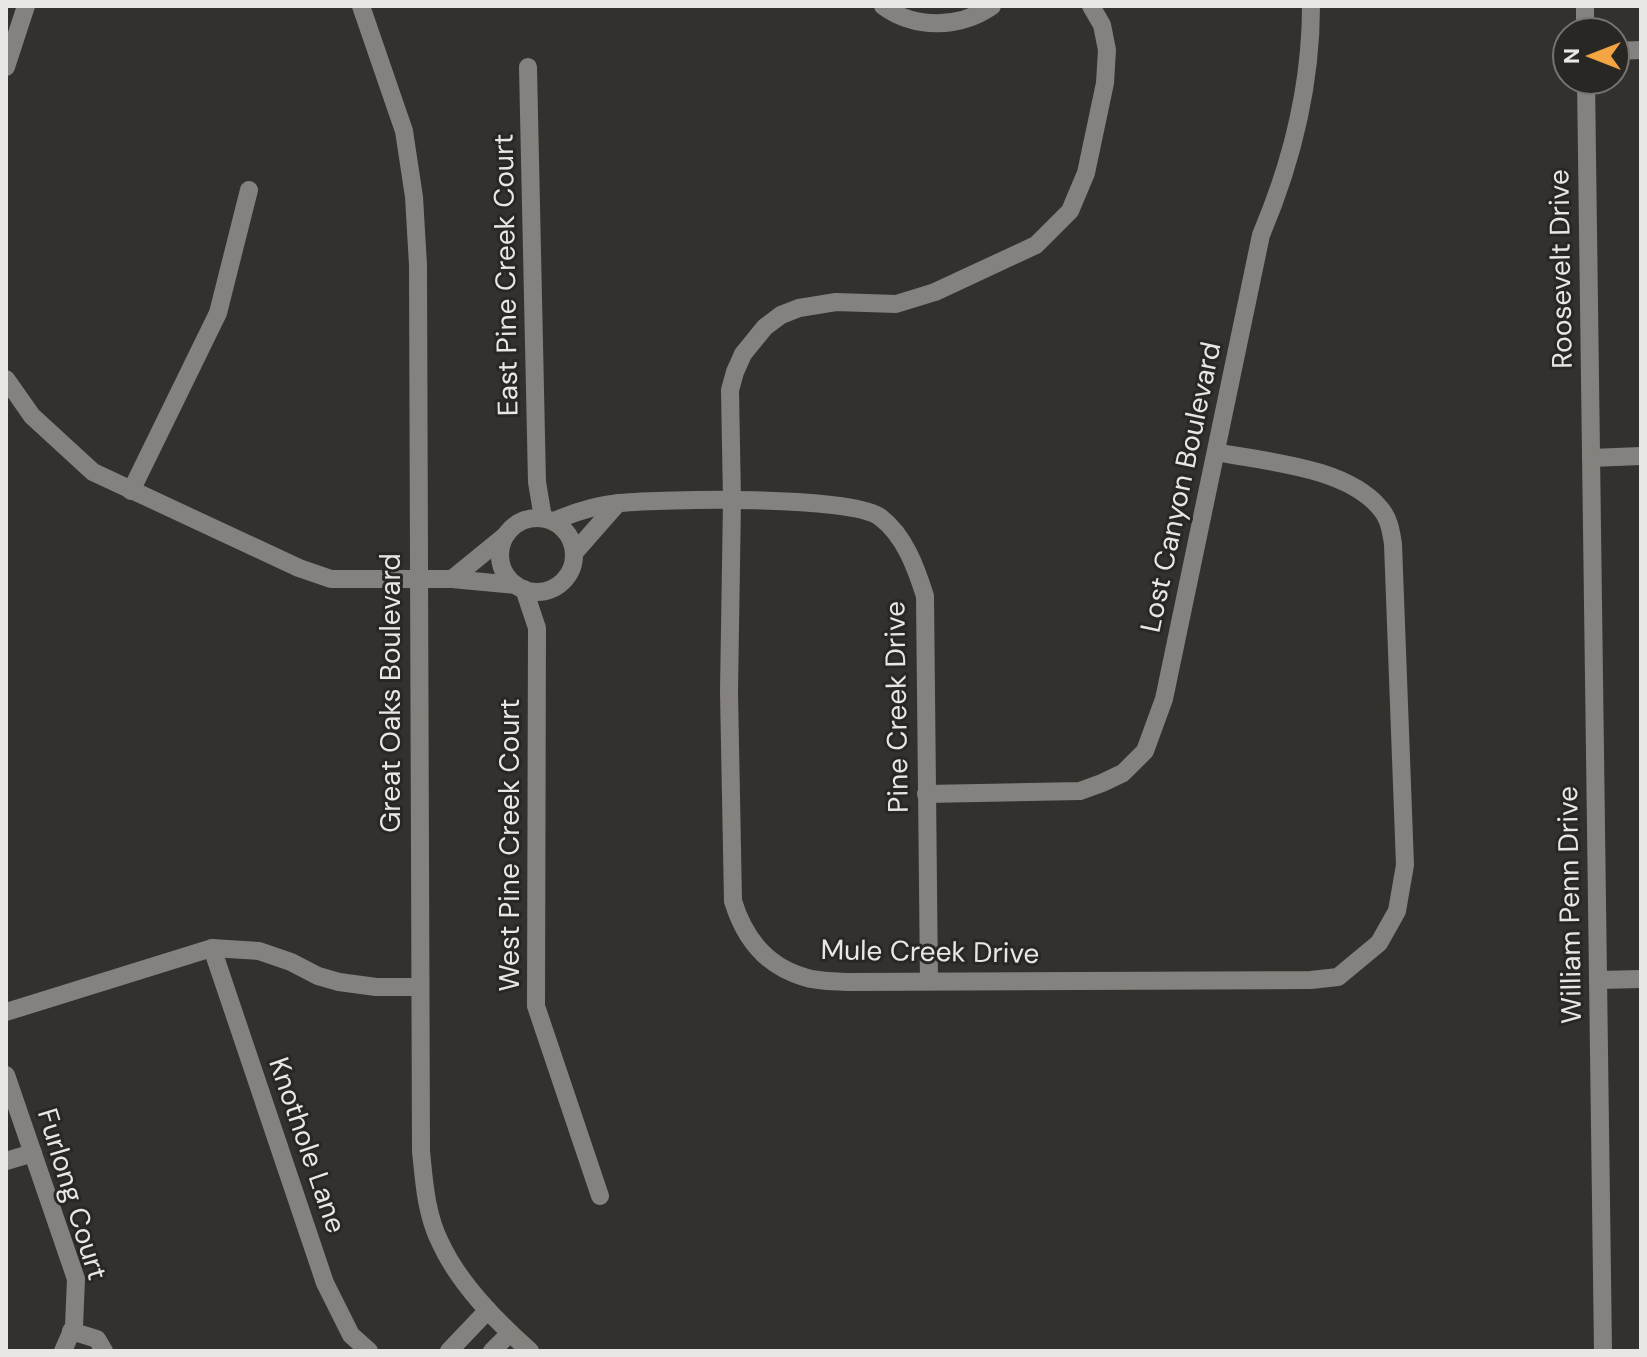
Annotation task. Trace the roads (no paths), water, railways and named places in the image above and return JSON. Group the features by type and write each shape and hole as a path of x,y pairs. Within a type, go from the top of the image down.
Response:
{"street":[{"path":"6,67 26,6"},
{"name":"Great Oaks Boulevard","path":"361,6 404,131 414,197 418,265 421,1151 426,1195 439,1241 488,1310 530,1351"},
{"path":"883,6 901,16 958,23 976,17 992,6"},
{"name":"Mule Creek Drive","path":"1091,6 1102,25 1107,50 1105,83 1086,173 1070,211 1036,245 935,292 896,304 836,302 799,308 781,315 765,327 743,354 735,372 730,390 729,692 733,901 739,922 751,941 773,964 806,978 849,982 1311,980 1338,977 1379,943 1397,911 1405,851 1390,525 1381,509 1357,487 1321,473 1216,452"},
{"name":"Lost Canyon Boulevard","path":"926,794 1080,791 1123,773 1145,751 1164,699 1261,235 1278,196 1303,104 1311,43 1311,6"},
{"name":"East Pine Creek Court","path":"528,67 537,482 548,520"},
{"name":"Roosevelt Drive","path":"1586,96 1591,458"},
{"path":"131,491 218,313 249,190"},
{"path":"6,379 32,416 93,472 299,568 331,579 452,579 543,592 552,589 568,575 574,553 618,503"},
{"path":"1591,458 1641,456"},
{"name":"William Penn Drive","path":"1591,458 1603,1351"},
{"name":"East Pine Creek Court","path":"512,529 537,482"},
{"name":"Pine Creek Drive","path":"548,520 618,503 732,501 843,505 878,515 894,531 918,573 925,596 929,981"},
{"path":"452,579 527,519 548,520 566,532 574,553"},
{"path":"512,529 500,557 502,568 520,587"},
{"name":"West Pine Creek Court","path":"520,587 537,628"},
{"name":"West Pine Creek Court","path":"552,589 537,628 536,1006 600,1196"},
{"path":"6,1012 212,948 259,951 339,982 376,987 420,987"},
{"name":"Knothole Lane","path":"212,948 325,1283 351,1335 369,1351"},
{"path":"1598,980 1641,979"},
{"name":"Furlong Court","path":"6,1075 76,1279 76,1306 63,1351"},
{"path":"6,1161 33,1153"},
{"path":"449,1351 488,1310"},
{"path":"71,1331 97,1339 104,1351"},
{"path":"492,1351 510,1333"}]}
